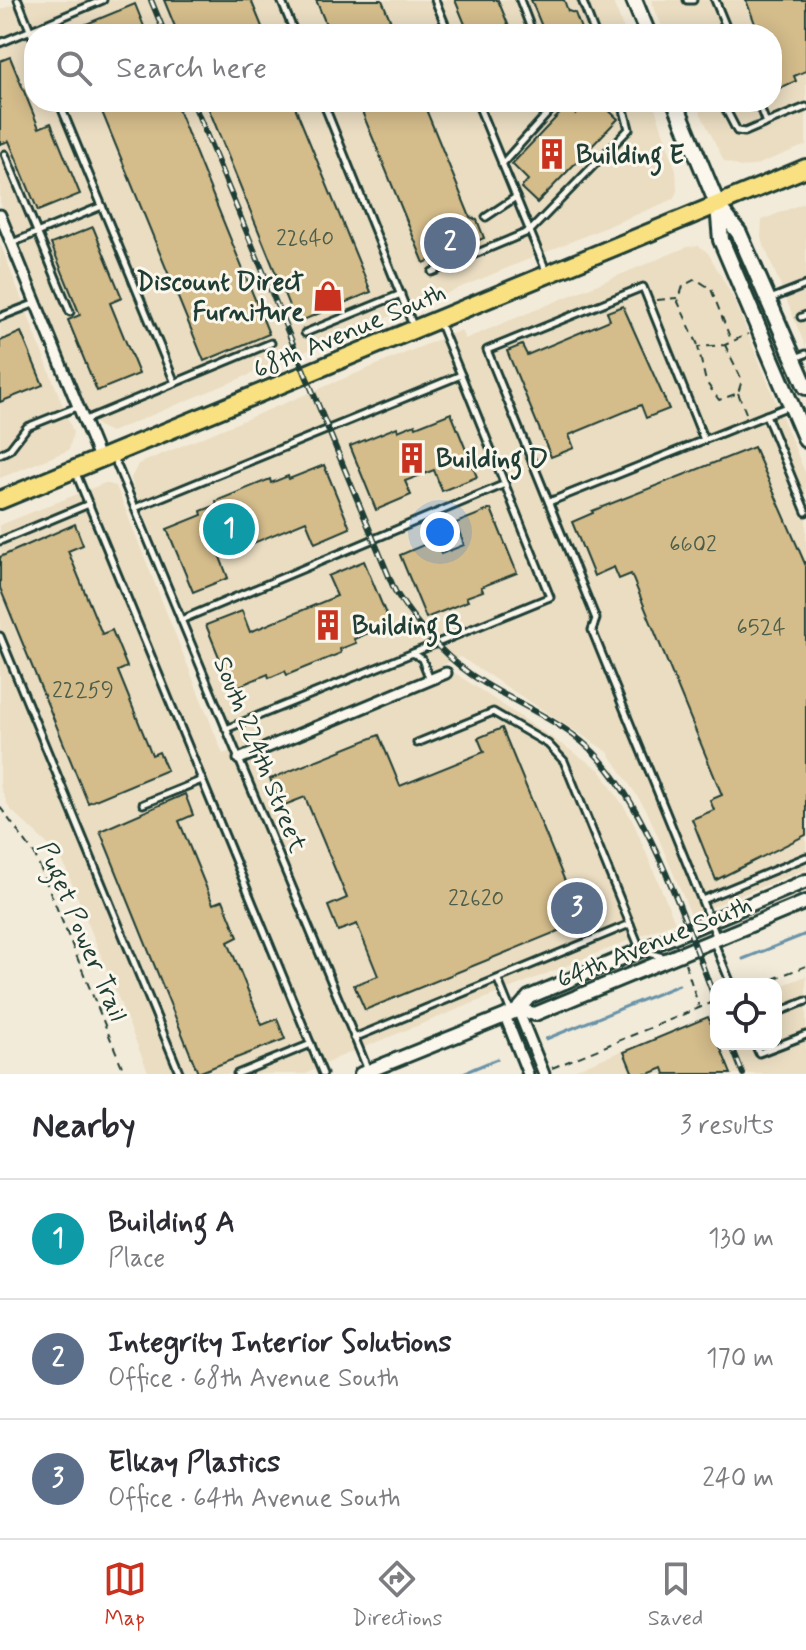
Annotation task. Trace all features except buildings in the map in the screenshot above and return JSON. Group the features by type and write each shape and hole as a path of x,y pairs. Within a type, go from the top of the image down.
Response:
{"main road":[{"path":"634,0 644,24"},
{"path":"679,112 718,206 739,233 769,299 800,356 806,387"},
{"name":"68th Avenue South","path":"0,500 806,168"},
{"path":"718,206 721,240 806,440"}],"street":[{"name":"South 224th Street","path":"0,215 84,420 106,457"},
{"path":"239,759 446,673"},
{"name":"64th Avenue South","path":"364,1072 512,1013 529,997 806,881"},
{"name":"64th Avenue South","path":"512,1013 535,1014 806,902"},
{"path":"512,1013 544,1072"},
{"path":"512,1013 528,1074"}],"lane":[{"path":"18,0 28,24"},
{"path":"45,24 103,0"},
{"path":"281,0 291,24"},
{"path":"435,0 445,24"},
{"path":"520,0 529,24"},
{"path":"582,0 591,24"},
{"path":"687,0 693,0"},
{"path":"715,0 725,24"},
{"path":"0,43 24,33"},
{"path":"727,112 737,131 745,132 806,107"},
{"path":"63,112 175,383"},
{"path":"327,112 415,328"},
{"path":"481,112 547,274"},
{"path":"502,164 549,112"},
{"path":"432,272 530,231 629,129 625,112"},
{"path":"762,112 766,123"},
{"path":"5,154 70,312"},
{"path":"486,217 516,197"},
{"path":"12,243 102,206"},
{"path":"769,299 806,285"},
{"path":"704,440 643,287 487,350 596,619 592,630 710,920 729,978"},
{"path":"305,333 401,294"},
{"path":"0,317 36,303"},
{"path":"226,729 550,597 438,319"},
{"path":"84,420 271,343"},
{"path":"135,508 461,375"},
{"path":"549,502 791,405"},
{"path":"0,454 10,449 27,427 78,406"},
{"path":"766,415 806,512"},
{"name":"South 224th Street","path":"106,457 135,508 354,1038 364,1072"},
{"path":"75,470 323,1074"},
{"path":"181,620 505,484"},
{"path":"0,541 89,504"},
{"path":"0,636 180,1074"},
{"path":"413,653 422,659 430,680"},
{"path":"417,743 493,712 558,752 641,951 661,957 679,955"},
{"path":"143,804 202,780"},
{"path":"702,900 806,857"},
{"path":"354,1038 630,924"},
{"path":"498,980 512,1013"},
{"path":"782,1011 805,1002 806,1010"},
{"path":"782,1044 806,1035"},
{"path":"237,1074 311,1044"}],"path":[{"path":"732,341 708,284 696,279 686,283 679,298 681,315 698,347 706,382 719,400 738,393"},
{"path":"650,303 666,296 679,298"},
{"path":"698,347 725,345 760,329"},
{"path":"725,345 742,380 738,393 749,422"},
{"name":"Puget Power Trail","path":"0,807 35,855 125,1074"},
{"path":"679,955 699,1008"},
{"path":"775,978 806,966"},
{"path":"544,1072 710,1003"}],"shaded area":[{"path":"25,0 612,0 622,24 24,24 24,112 656,112 676,170 677,190 674,199 111,432 98,426 84,411 0,202 0,10"},
{"path":"651,0 806,0 806,145 754,166 740,167 724,161 700,112 782,112 782,24 661,24"},
{"path":"806,202 806,348 761,238 762,220"},
{"path":"0,243 73,432 69,450 0,478"},
{"path":"699,246 708,253 733,297 806,475 806,869 691,915 647,811 608,752 460,657 443,665 600,770 632,819 675,922 337,1058 306,1074 149,1074 61,857 9,808 0,786 0,525 105,483 116,486 223,754 240,748 134,490 131,478 138,464 461,330 465,339 687,247"},
{"path":"806,976 806,1074 564,1074 710,1015 710,1050 782,1050 782,986"}],"waterway":[{"path":"743,959 806,934"},
{"path":"546,1039 679,985"},
{"path":"461,1074 497,1059"}],"railway":[{"path":"151,0 161,24"},
{"path":"197,112 395,591 446,654 484,683 564,729 588,747 609,770 628,798 663,866 710,986"},
{"path":"733,1050 743,1074"}],"place":[{"name":"Building E","path":"552,154"},
{"name":"Integrity Interior Solutions","path":"450,243"},
{"name":"Discount Direct Furniture","path":"328,296"},
{"name":"Building D","path":"412,458"},
{"name":"Building A","path":"229,529"},
{"name":"Building B","path":"328,625"},
{"name":"Elkay Plastics","path":"577,908"}]}
